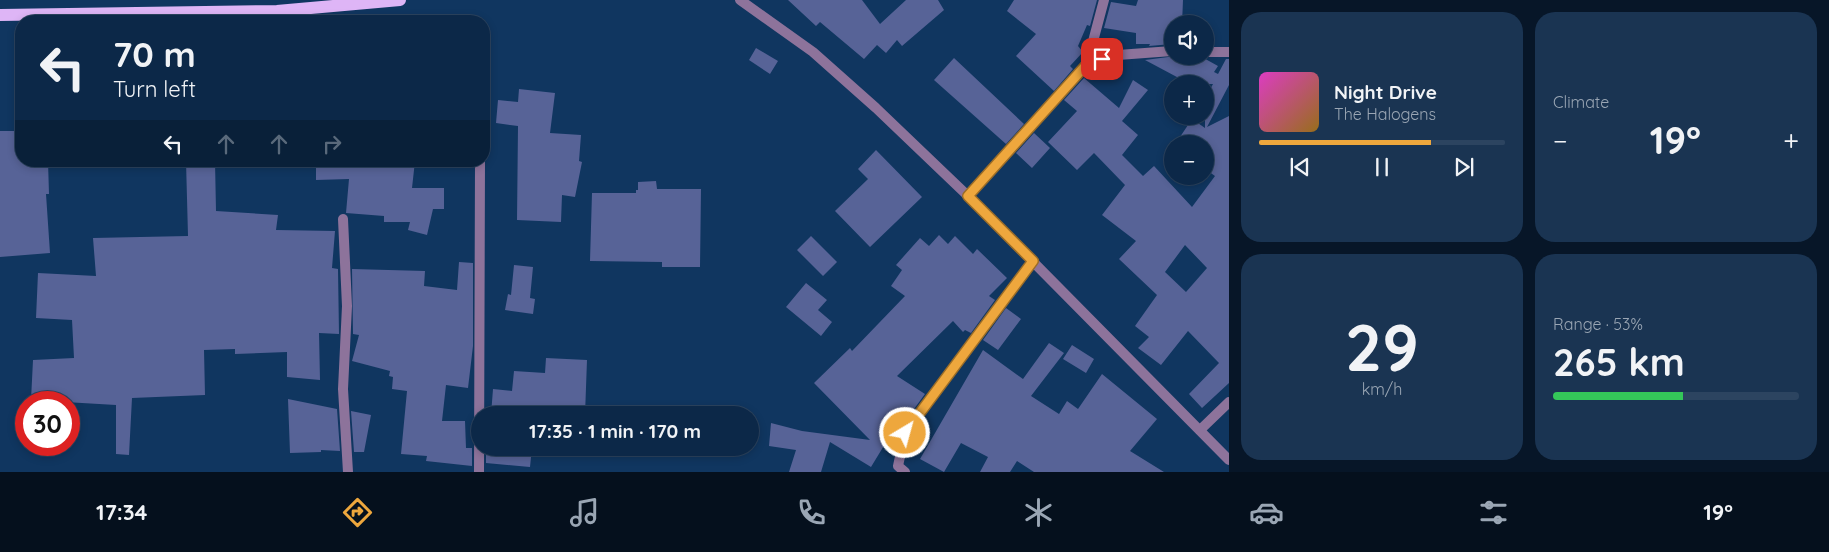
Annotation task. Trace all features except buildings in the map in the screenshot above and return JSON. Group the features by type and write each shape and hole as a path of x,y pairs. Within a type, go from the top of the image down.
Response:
{"main road":[{"path":"0,15 277,11 400,0"}],"street":[{"path":"742,0 813,52 968,196 1229,460"},
{"path":"968,196 1087,64 1104,0"},
{"path":"1087,64 1118,55 1164,52"},
{"path":"1214,52 1229,52"},
{"path":"479,472 480,167"},
{"path":"343,219 347,306 342,389 348,472"},
{"path":"905,472 898,466 905,433 1033,261"},
{"path":"1200,430 1229,402"}],"route":[{"path":"905,433 1033,261 968,196 1087,64 1102,59"}]}
